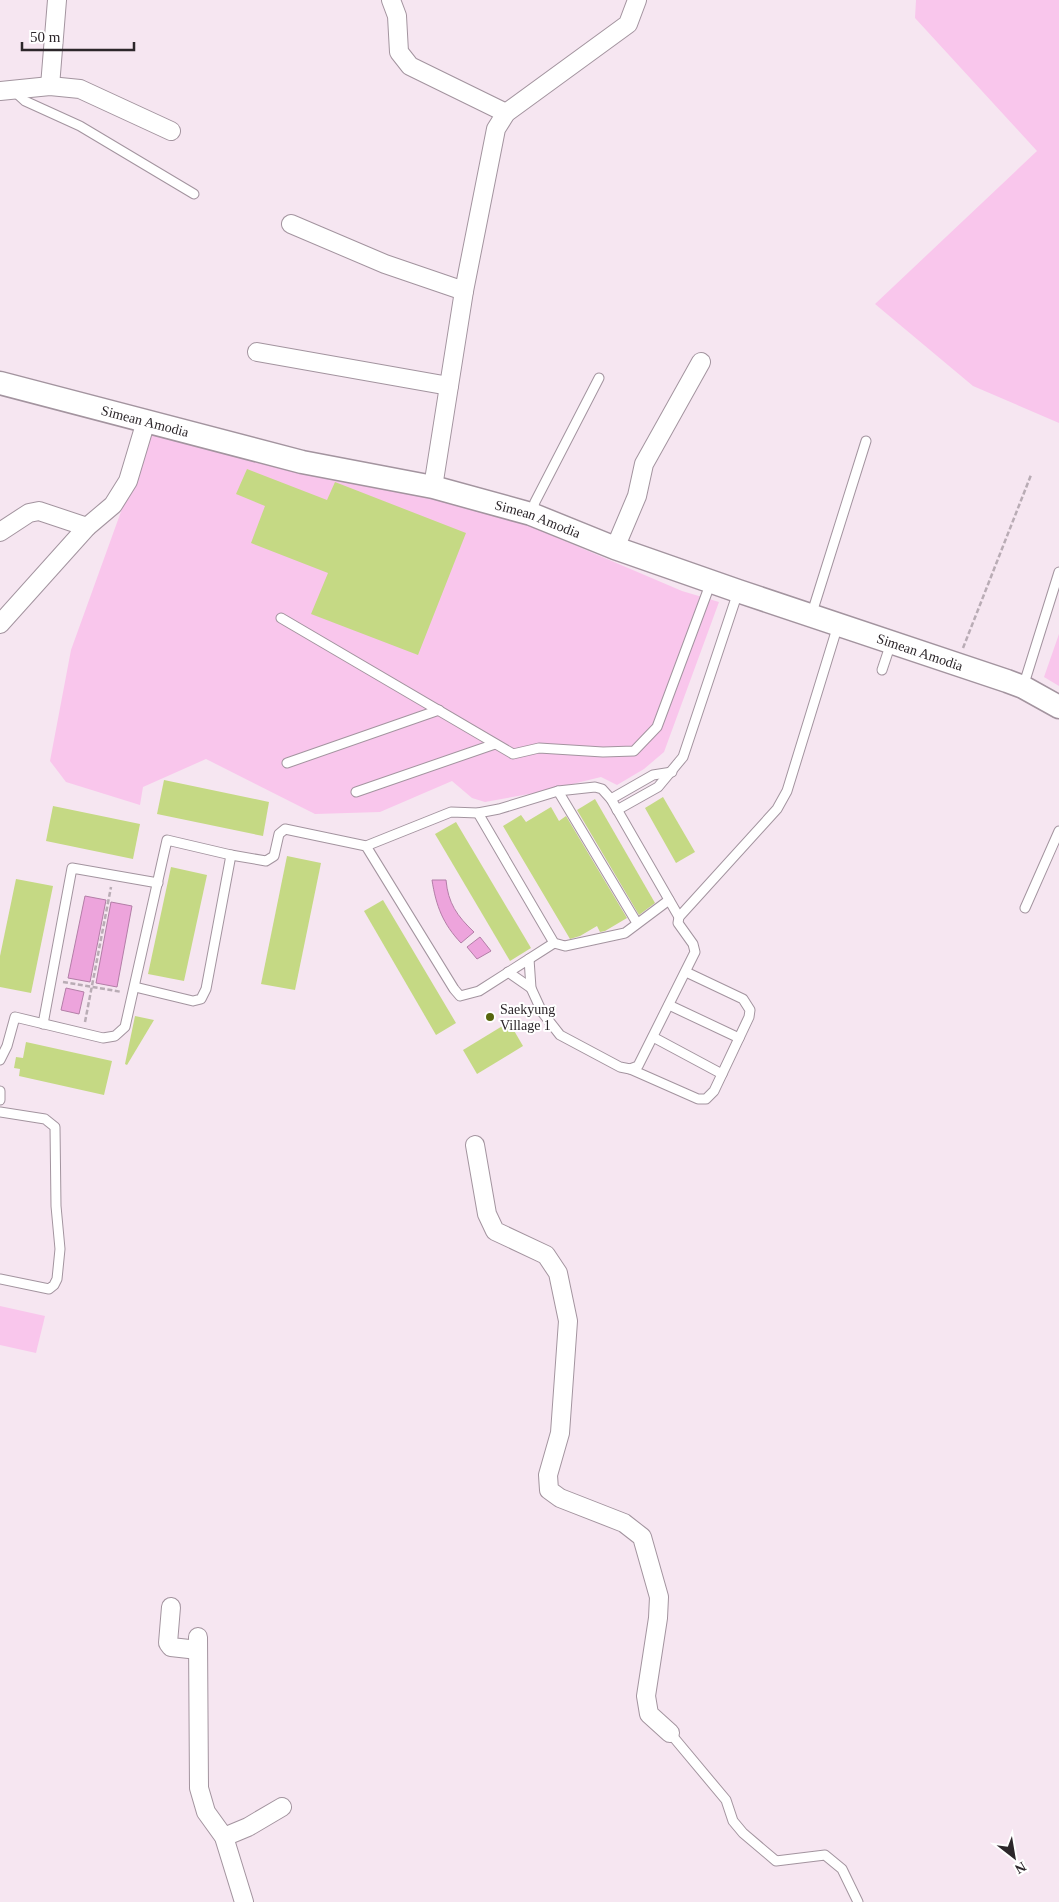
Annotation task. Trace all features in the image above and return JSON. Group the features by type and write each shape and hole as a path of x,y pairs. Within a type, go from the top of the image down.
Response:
{"street":[{"path":"50,86 57,0"},
{"path":"392,0 397,16 400,52 410,66 506,113"},
{"path":"433,486 464,291 496,129 506,113 628,24 637,0"},
{"path":"6,90 50,86 80,89 171,131"},
{"path":"291,224 386,264 464,291"},
{"path":"257,352 449,386"},
{"path":"615,548 637,496 644,464 701,362"},
{"name":"Simean Amodia","path":"0,383 302,462 433,486 531,514 615,548 711,582 957,663 1023,687 1059,707"},
{"path":"0,624 87,527 113,505 128,481 146,421"},
{"path":"0,532 29,513 39,511 87,527"},
{"path":"475,1145 487,1214 495,1231 546,1255 558,1273 568,1321 560,1433 548,1475 549,1490 560,1498 624,1523 642,1537 659,1597 658,1618 646,1696 649,1714 670,1733"},
{"path":"171,1607 168,1643 171,1647 198,1644 199,1788 206,1812 224,1837 244,1902"},
{"path":"224,1837 248,1827 282,1807"}],"lane":[{"path":"6,90 25,101 80,126 194,194"},
{"path":"531,514 535,502 599,378"},
{"path":"811,616 866,441"},
{"path":"1023,687 1059,572"},
{"path":"282,618 513,754 539,748 603,752 634,751 657,727 711,582"},
{"path":"618,810 658,787 683,757 738,591"},
{"path":"630,1069 638,1066 695,952 678,923 679,917 777,809 787,791 838,625"},
{"path":"882,670 892,643"},
{"path":"287,763 439,710"},
{"path":"356,792 495,744"},
{"path":"611,799 653,775 672,772"},
{"path":"0,1060 7,1046 15,1017 103,1038 115,1036 125,1027 167,840 266,861 274,856 279,834 285,829 366,846 451,812 478,813 499,809 558,791 595,787 602,789 611,799 679,917"},
{"path":"558,791 636,923"},
{"path":"478,813 554,943 565,946 625,933 669,900"},
{"path":"1026,908 1059,831"},
{"path":"366,846 460,996 479,991 554,943"},
{"path":"134,990 193,1000 201,999 206,989 231,855"},
{"path":"43,1024 72,868 158,883"},
{"path":"530,959 531,988 542,1012 560,1035 620,1067 630,1069 698,1099 706,1099 714,1091 749,1017 747,1004 743,999 686,972"},
{"path":"508,972 531,988"},
{"path":"670,1005 739,1038"},
{"path":"653,1037 722,1074"},
{"path":"0,1091 0,1100"},
{"path":"0,1112 45,1119 55,1126 56,1206 60,1249 57,1279 54,1286 49,1289 0,1279"},
{"path":"670,1733 726,1800 733,1821 743,1833 776,1861 825,1854 842,1869 858,1902"}],"path":[{"path":"957,663 1031,475"},
{"path":"82,1033 113,875"},
{"path":"51,980 92,987 134,990"}],"shaded area":[{"path":"916,0 1059,0 1059,423 973,386 875,304 1037,151 915,18"},
{"path":"149,434 497,512 682,591 719,602 664,752 644,769 617,785 601,777 540,792 485,802 472,798 452,781 380,812 315,814 206,759 143,787 140,805 66,782 50,761 71,650"},
{"path":"1059,634 1059,686 1044,677"},
{"path":"432,880 446,880 454,909 474,932 461,943 449,929 441,914"},
{"path":"85,896 106,900 90,982 68,978"},
{"path":"111,902 132,906 117,987 96,983"},
{"path":"480,937 491,951 477,959 467,947"},
{"path":"66,988 84,992 79,1014 61,1010"},
{"path":"0,1306 45,1316 36,1353 0,1345"}],"building":[{"path":"247,469 327,500 335,482 466,533 418,655 311,614 328,573 251,543 265,506 236,494"},
{"path":"164,780 269,802 263,836 157,814"},
{"path":"663,797 695,852 676,863 645,808"},
{"path":"595,799 655,903 639,915 577,810"},
{"path":"53,806 140,824 133,859 46,841"},
{"path":"551,807 559,821 566,816 627,918 605,931 600,932 597,926 580,936 570,939 503,826 521,815 526,822"},
{"path":"456,822 531,948 510,961 435,834"},
{"path":"287,856 321,863 295,990 261,984"},
{"path":"171,867 207,875 184,981 148,974"},
{"path":"16,879 53,886 31,993 0,987 0,956"},
{"path":"383,900 456,1023 436,1035 364,911"},
{"path":"135,1016 154,1020 127,1065 125,1064"},
{"path":"509,1022 523,1046 477,1074 463,1050"},
{"path":"26,1042 112,1061 104,1095 19,1076 20,1069 14,1068 16,1057 23,1058"}],"place":[{"name":"Saekyung Village 1","path":"490,1017"}]}
